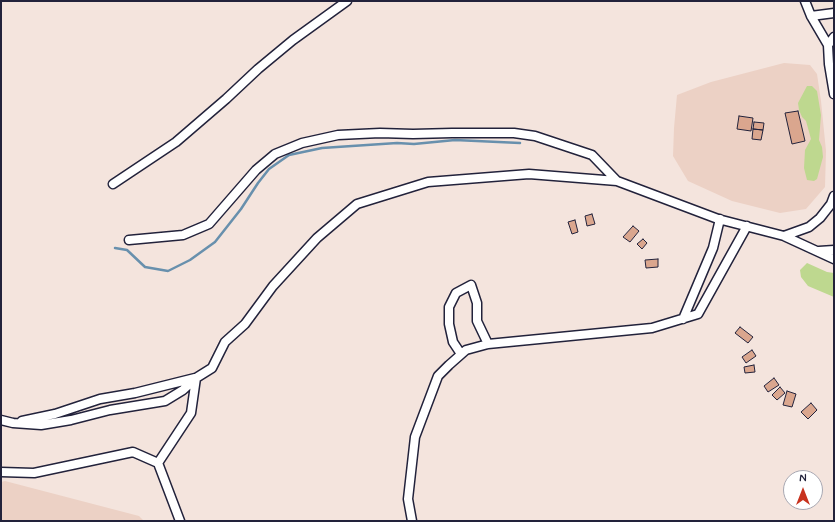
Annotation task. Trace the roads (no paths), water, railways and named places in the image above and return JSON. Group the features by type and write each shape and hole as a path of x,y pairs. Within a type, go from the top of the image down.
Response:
{"street":[{"path":"113,184 176,142 293,40 347,1"},
{"path":"805,1 811,16 828,45 832,64 834,94"},
{"path":"811,16 834,13"},
{"path":"828,45 834,37"},
{"path":"129,240 183,235 209,224 256,170 275,154 302,144 338,135 380,133 514,133 535,136 592,155 617,181"},
{"path":"1,420 12,423 41,425 71,420 110,410 164,401 183,390 196,378 212,368 225,342 245,324 273,286 317,238 357,204 428,182 529,174 617,181 720,219 784,236 834,259"},
{"path":"784,236 809,227 820,218 831,204 834,196"},
{"path":"683,319 713,248 720,219"},
{"path":"412,521 408,498 415,438 438,376 461,354 466,350 488,344 652,328 698,314 747,226"},
{"path":"817,251 834,250"},
{"path":"461,354 453,342 449,324 449,307 456,293 471,285 477,303 477,321 488,344"},
{"path":"12,423 55,414 100,399 135,394 196,378"},
{"path":"158,463 191,413 196,378"},
{"path":"1,472 34,473 133,452 158,463 180,521"}],"waterway":[{"path":"115,248 127,250 145,267 168,271 190,260 215,242 241,209 269,169 289,155 322,148 397,143 414,144 455,140 520,143"}]}
